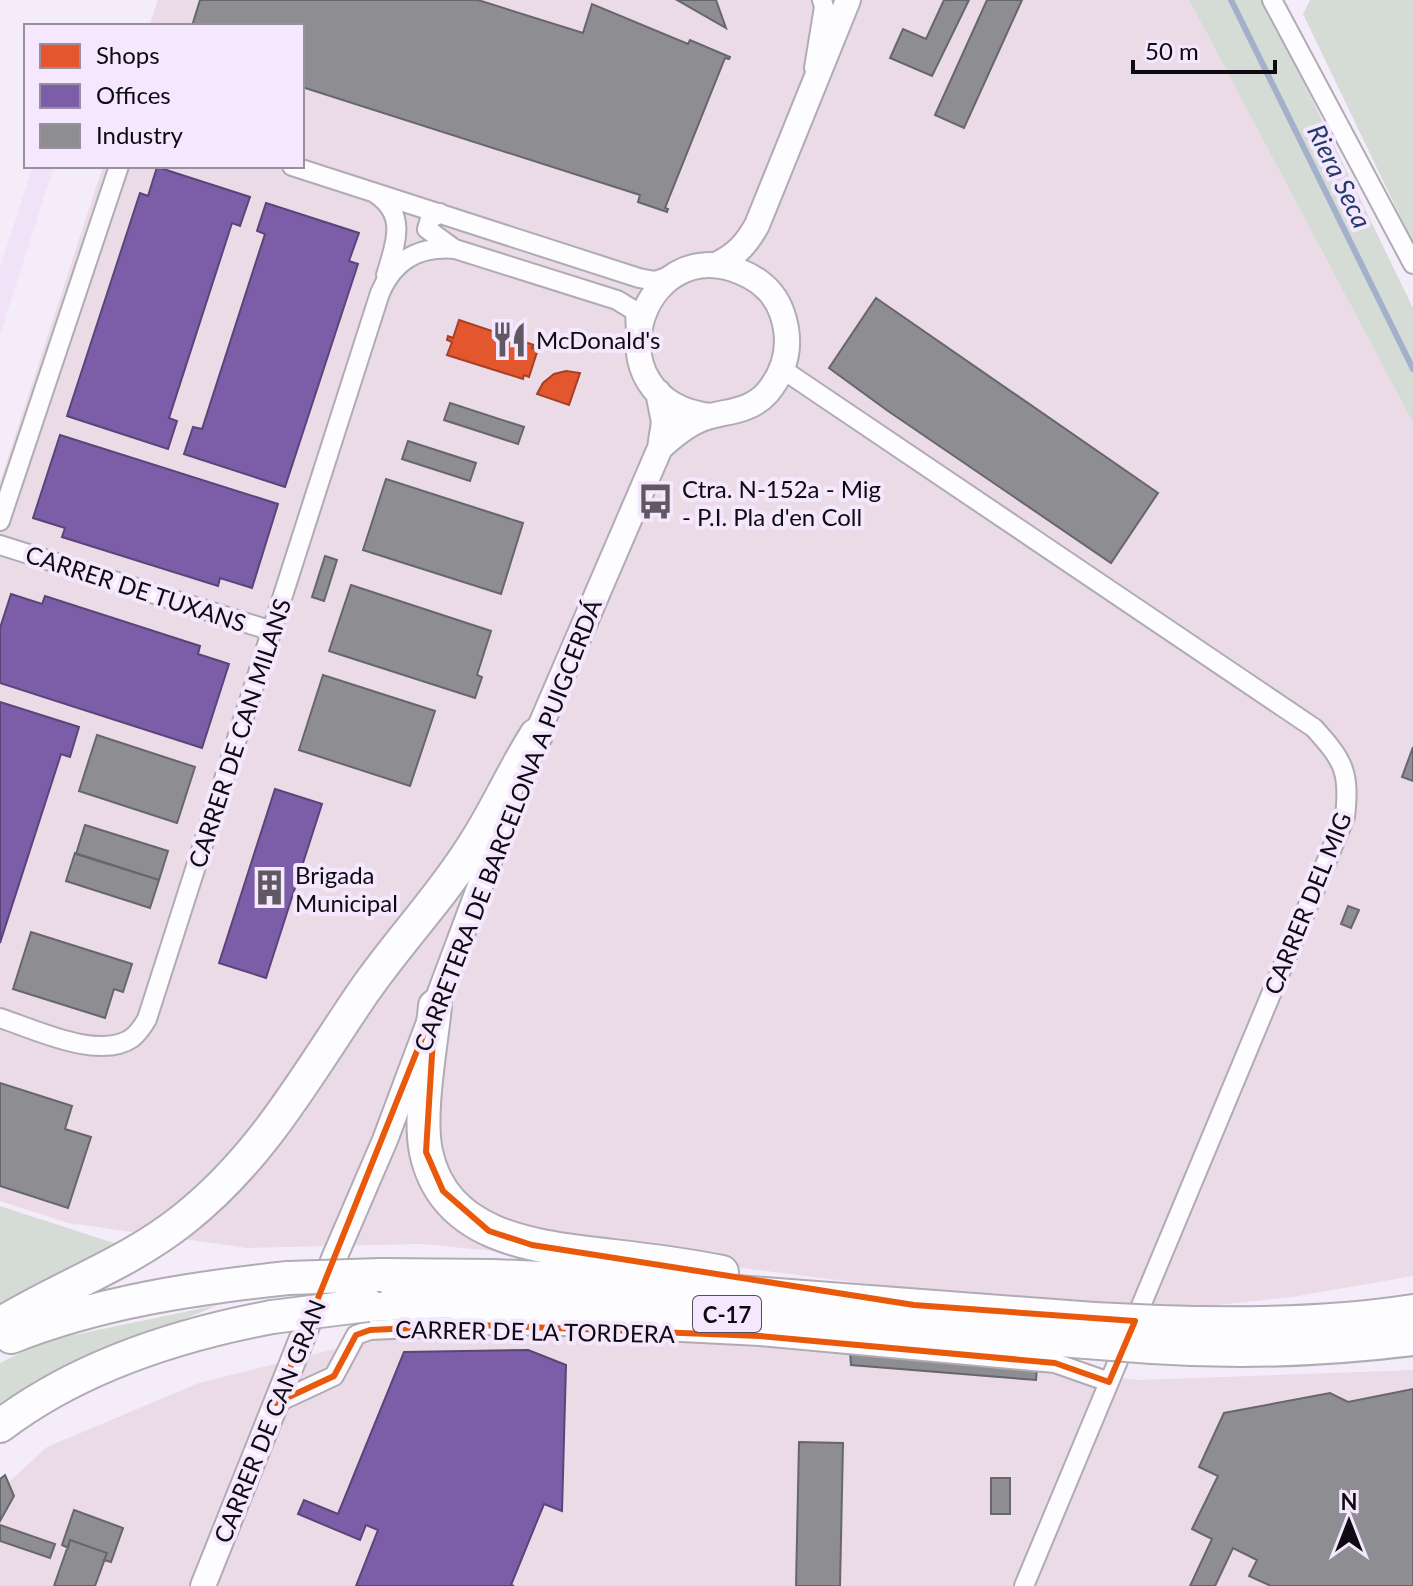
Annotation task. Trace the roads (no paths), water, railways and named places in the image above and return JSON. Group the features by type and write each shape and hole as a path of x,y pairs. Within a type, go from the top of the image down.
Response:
{"highway":[{"path":"0,1324 121,1262 153,1242 199,1207 235,1174 282,1116 362,995 473,847 536,735"},
{"path":"435,1006 425,1110 426,1152 443,1191 471,1219 489,1231 532,1245 680,1264 914,1305"},
{"name":"C-17","path":"0,1341 79,1313 135,1300 288,1278 381,1275 565,1279 914,1305 1090,1331"},
{"name":"C-17","path":"0,1426 67,1384 117,1360 224,1325 368,1305 450,1301 587,1304 1156,1335 1268,1351 1339,1348 1413,1332"},
{"path":"1364,1318 1413,1303"},
{"name":"C-17","path":"1156,1335 1364,1318 1413,1332"}],"main road":[{"path":"716,265 735,255 748,243 757,225 848,0"},
{"path":"757,225 757,253 763,284"},
{"path":"660,448 682,430 710,416 737,412 761,399 782,369 788,343 779,304 754,277 716,265 700,266 676,274 656,290 646,305 637,340 639,357 649,381 658,392 689,412 710,416"},
{"name":"CARRETERA DE BARCELONA A PUIGCERDÁ","path":"335,1256 385,1140 536,735 660,448 664,422 658,392"},
{"name":"CARRER DE CAN GRAN","path":"203,1586 335,1256"}],"street":[{"path":"808,99 824,7 822,0"},
{"path":"1289,0 1276,9 1413,264"},
{"path":"0,521 118,168"},
{"path":"298,168 639,278 655,281 676,274"},
{"name":"CARRER DE CAN MILANS","path":"0,1018 91,1046 107,1047 132,1038 147,1019 397,235 394,215 387,201 372,192"},
{"name":"CARRER DE CAN MILANS","path":"440,213 430,219 427,229 455,249"},
{"name":"CARRER DE CAN MILANS","path":"380,293 387,277 409,256 438,247 455,249 626,304 635,311 637,340"},
{"name":"CARRER DEL MIG","path":"782,369 1314,728 1339,755 1348,787 1345,817 1024,1586"},
{"name":"CARRER DE TUXANS","path":"0,545 272,631"},
{"name":"CARRER DE LA TORDERA","path":"276,1403 334,1376 356,1335 370,1330 476,1325 565,1326 760,1336 1055,1363 1109,1382"}],"waterway":[{"name":"Riera Seca","path":"1231,0 1413,369"}],"place":[{"name":"McDonald's","path":"510,339"},
{"name":"Ctra. N-152a - Mig - P.I. Pla d'en Coll","path":"656,502"},
{"name":"Brigada Municipal","path":"269,888"}]}
